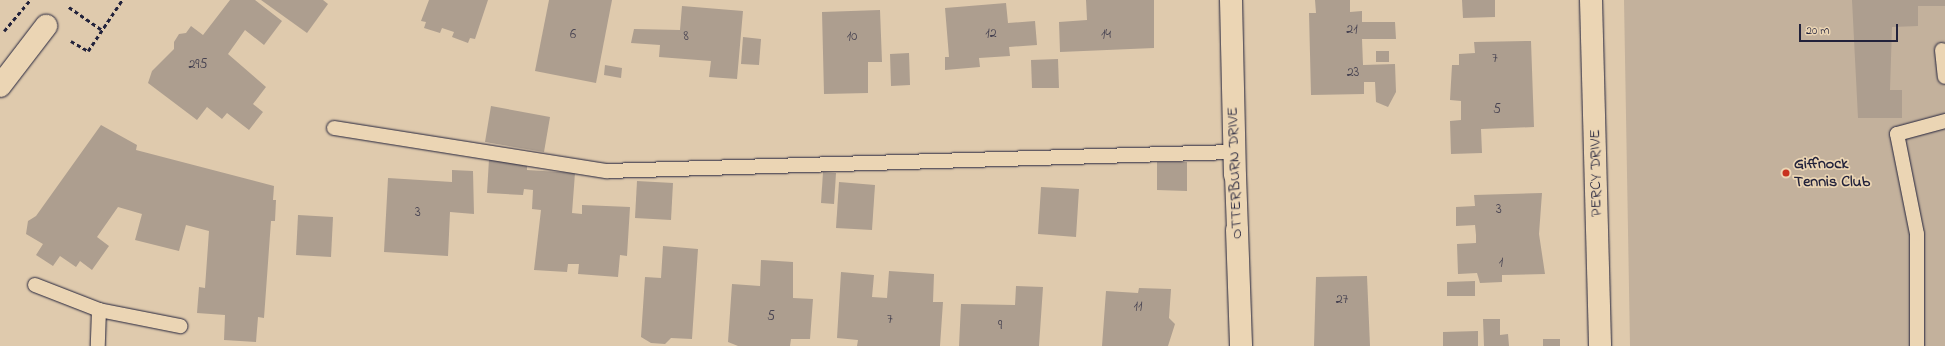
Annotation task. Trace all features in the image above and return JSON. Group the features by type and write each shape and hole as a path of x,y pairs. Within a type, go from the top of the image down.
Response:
{"street":[{"name":"OTTERBURN DRIVE","path":"1231,0 1234,152 1241,346"},
{"name":"PERCY DRIVE","path":"1591,0 1600,346"},
{"path":"0,86 46,26"}],"lane":[{"path":"1942,50 1945,77"},
{"path":"1917,346 1917,234 1897,134 1945,121"},
{"path":"334,128 607,171 1234,152"},
{"path":"35,285 100,310 180,326"},
{"path":"98,346 100,310"}],"path":[{"path":"0,36 30,0"},
{"path":"46,26 88,51 122,0"},
{"path":"63,3 102,30"}],"shaded area":[{"name":"Giffnock Tennis Club","path":"1624,0 1945,0 1945,346 1630,346"}],"building":[{"path":"230,0 255,0 282,21 264,45 245,30 228,54 266,87 253,104 263,112 249,130 227,113 222,119 207,107 197,120 148,83 152,71 174,49 174,42 179,34 186,33 191,26 203,35"},
{"path":"261,0 323,0 328,4 307,33"},
{"path":"429,0 488,0 475,39 470,38 468,43 452,37 454,32 442,28 440,33 424,28 426,22 421,21"},
{"path":"549,0 612,0 596,83 535,71"},
{"path":"1086,0 1154,0 1154,48 1060,52 1059,22 1087,20"},
{"path":"1315,0 1350,0 1350,12 1362,11 1362,22 1395,22 1396,39 1362,39 1363,65 1395,64 1396,92 1388,107 1376,102 1375,82 1364,82 1364,94 1311,95 1309,13 1316,13"},
{"path":"1462,0 1495,0 1495,17 1463,18"},
{"path":"1852,0 1945,0 1945,6 1918,6 1918,26 1892,27 1890,90 1902,90 1902,118 1858,118"},
{"path":"1006,3 1008,23 1035,21 1037,45 1009,47 1010,56 979,58 980,67 945,70 945,57 949,57 945,8"},
{"path":"682,6 743,11 737,79 709,77 711,61 659,57 660,45 631,43 634,29 680,30"},
{"path":"880,10 882,62 868,62 868,93 824,94 822,12"},
{"path":"743,37 761,39 759,65 741,64"},
{"path":"1531,41 1534,127 1481,129 1482,153 1451,154 1450,121 1461,120 1461,101 1450,100 1452,65 1459,65 1459,54 1475,53 1474,42"},
{"path":"1376,51 1389,51 1389,62 1376,62"},
{"path":"909,53 910,85 891,86 890,54"},
{"path":"1058,59 1059,88 1032,88 1031,60"},
{"path":"605,65 622,68 621,78 604,75"},
{"path":"491,106 550,117 544,152 485,142"},
{"path":"101,125 137,145 136,150 274,186 273,200 276,200 275,221 271,221 264,318 258,317 256,342 224,340 225,315 197,313 199,287 205,288 209,231 186,225 179,251 135,240 142,214 118,207 97,237 109,246 92,270 80,261 76,267 60,256 53,266 36,255 43,244 26,234 28,221 36,216"},
{"path":"489,159 527,166 527,170 575,173 572,213 582,214 582,205 630,207 627,256 620,255 618,277 578,274 579,264 568,264 567,272 534,270 541,210 532,209 533,190 524,189 523,195 487,193"},
{"path":"1157,162 1187,162 1187,191 1157,190"},
{"path":"452,170 473,171 474,214 450,212 448,256 384,252 388,178 452,182"},
{"path":"823,172 836,173 834,204 821,203"},
{"path":"637,181 673,183 671,220 635,218"},
{"path":"839,182 875,185 872,230 836,228"},
{"path":"1041,187 1079,189 1076,237 1038,234"},
{"path":"1542,193 1539,234 1545,274 1502,275 1502,282 1480,283 1477,273 1458,274 1457,244 1476,243 1476,235 1475,225 1456,226 1456,207 1475,206 1474,195"},
{"path":"298,215 333,217 331,257 296,255"},
{"path":"663,246 698,249 692,339 671,338 665,344 651,343 641,337 645,277 661,278"},
{"path":"761,260 793,262 793,298 813,299 810,339 791,339 790,346 738,346 728,342 732,284 760,286"},
{"path":"889,271 934,274 933,302 943,302 940,346 857,346 858,340 837,338 841,272 874,275 872,297 887,298"},
{"path":"1367,276 1370,346 1314,346 1316,277"},
{"path":"1475,281 1475,296 1447,296 1447,282"},
{"path":"1016,286 1043,287 1039,346 959,346 961,304 1015,305"},
{"path":"1139,288 1171,289 1169,318 1175,324 1168,346 1102,346 1106,291 1138,293"},
{"path":"1483,319 1500,319 1500,335 1508,334 1509,346 1484,346"},
{"path":"1478,331 1478,346 1443,346 1443,332"},
{"path":"1543,339 1560,339 1560,346 1543,346"}],"place":[{"name":"Giffnock Tennis Club","path":"1786,173"}]}
